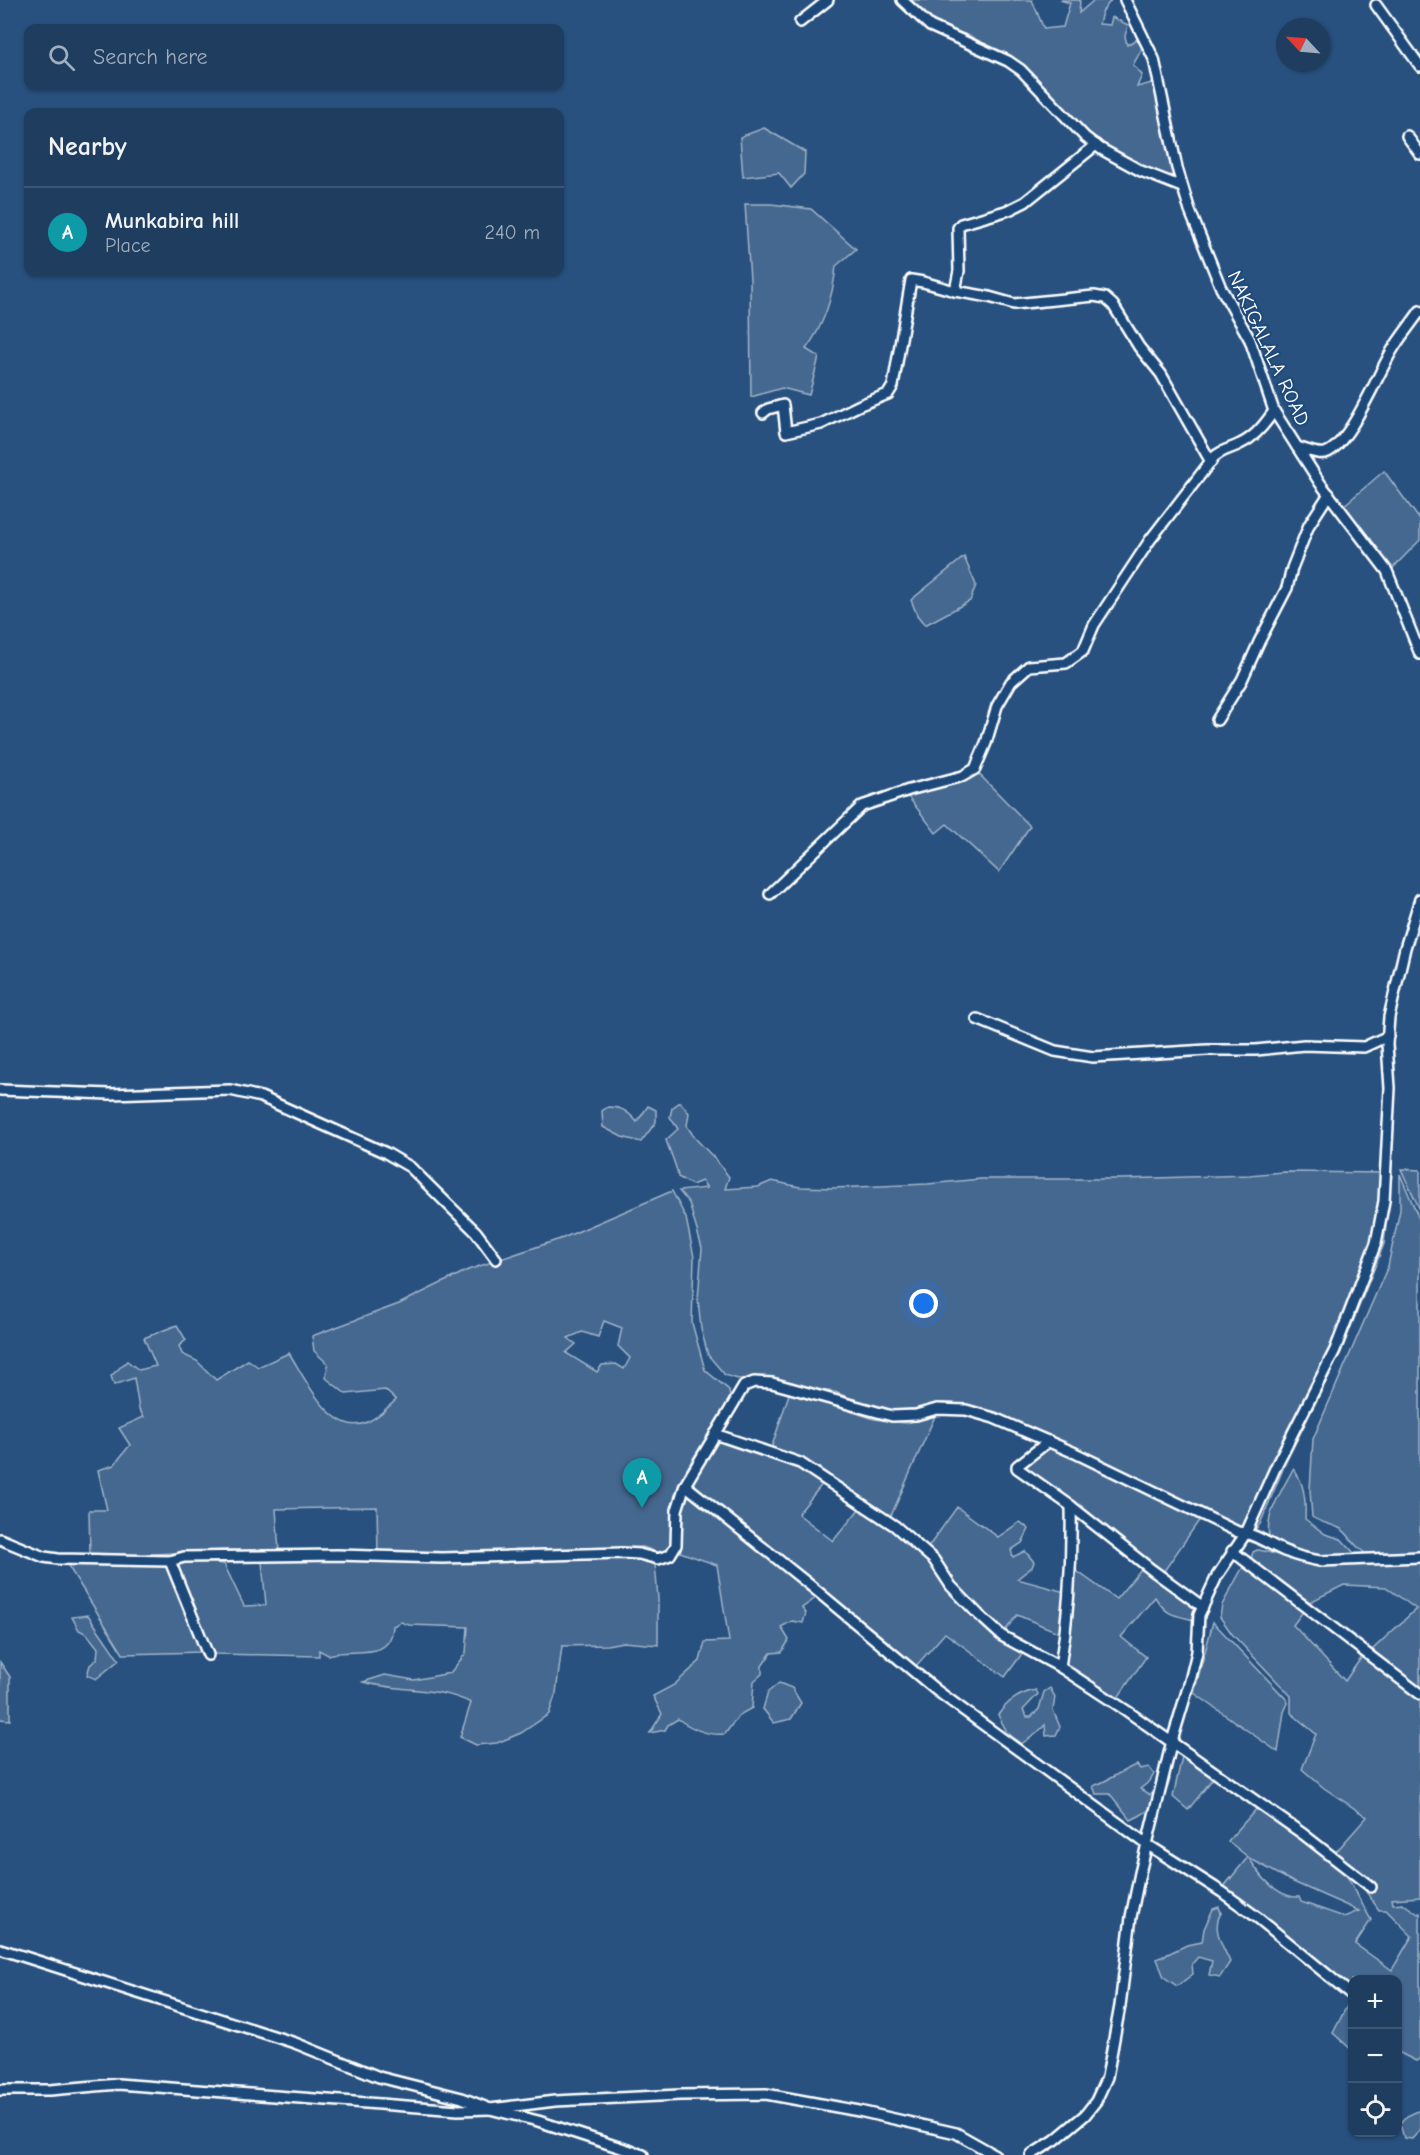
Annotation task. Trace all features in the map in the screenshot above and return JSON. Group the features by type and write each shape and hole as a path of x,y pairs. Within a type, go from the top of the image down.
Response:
{"street":[{"path":"800,22 828,0"},
{"path":"902,0 930,26 1016,66 1096,145 1141,171 1182,186"},
{"name":"NAKIGALALA ROAD","path":"1125,0 1154,59 1182,186 1215,275 1250,340 1274,411 1314,473 1387,571 1412,639 1420,654"},
{"path":"1376,5 1420,66"},
{"path":"1407,136 1420,154"},
{"path":"955,291 959,271 958,228 961,224 1010,210 1025,202 1096,145"},
{"path":"763,413 768,409 783,405 786,432 792,432 821,424 888,394 892,386 911,280 1014,304 1094,296 1105,298 1113,304 1138,347 1161,374 1211,462"},
{"path":"1314,473 1322,454 1334,448 1354,422 1394,347 1420,311"},
{"path":"770,894 862,806 909,790 963,776 975,769 986,743 997,706 1011,682 1029,666 1066,663 1083,651 1094,625 1150,540 1211,462 1222,451 1238,446 1262,428 1274,411"},
{"path":"1298,447 1322,454"},
{"path":"1217,720 1242,680 1287,588 1292,568 1309,525 1329,494"},
{"path":"1031,2155 1055,2140 1085,2115 1096,2101 1107,2077 1120,2006 1131,1917 1172,1741 1197,1652 1199,1615 1217,1576 1246,1533 1276,1464 1335,1350 1376,1243 1384,1201 1390,1088 1389,1017 1395,988 1416,932 1420,899"},
{"path":"977,1019 1055,1051 1093,1057 1207,1050 1256,1050 1304,1045 1364,1047 1388,1036"},
{"path":"0,1090 110,1094 230,1090 261,1097 386,1153 410,1167 476,1232 496,1259"},
{"path":"0,1539 44,1557 58,1559 170,1561 184,1557 337,1555 442,1558 622,1553 639,1554 658,1559 670,1554 676,1545 677,1510 685,1485 744,1386 754,1382 772,1383 892,1416 916,1415 937,1409 966,1410 994,1418 1288,1553 1320,1561 1420,1557"},
{"path":"715,1434 801,1463 895,1526 934,1560 951,1586 979,1616 1002,1636 1060,1667 1172,1741 1303,1834 1371,1887"},
{"path":"1049,1442 1022,1461 1017,1468 1071,1506 1203,1607"},
{"path":"685,1485 936,1690 1148,1845 1249,1912 1348,1991"},
{"path":"1060,1667 1068,1610 1071,1506"},
{"path":"1232,1551 1420,1694"},
{"path":"170,1561 208,1655"},
{"path":"0,1949 295,2043 379,2077 462,2098 490,2109 538,2121 643,2155"},
{"path":"0,2090 50,2090 118,2084 458,2110 490,2109 555,2101 680,2095 766,2094 859,2110 949,2131 965,2137 995,2155"}],"shaded area":[{"path":"906,0 1032,0 1044,29 1063,27 1070,3 1060,0 1080,0 1079,13 1093,1 1111,0 1102,12 1099,24 1110,25 1112,17 1128,25 1125,36 1127,45 1137,39 1145,43 1133,65 1142,75 1137,87 1156,82 1176,178 1157,173 1108,151 1069,116 1019,65 970,36 940,26 936,28"},
{"path":"764,128 805,152 804,174 791,188 779,173 743,177 740,137"},
{"path":"745,204 771,204 811,209 856,249 836,266 827,310 813,340 806,349 819,357 809,395 782,388 751,397 750,280"},
{"path":"1384,471 1420,520 1420,540 1390,571 1342,507"},
{"path":"964,557 976,585 970,601 925,625 917,615 911,600"},
{"path":"976,771 1030,826 999,872 947,824 936,833 906,794"},
{"path":"680,1102 689,1113 687,1126 729,1177 725,1189 758,1187 772,1181 800,1187 833,1188 981,1179 1124,1179 1283,1172 1392,1173 1384,1244 1341,1352 1286,1462 1260,1524 1254,1531 1243,1530 1201,1508 988,1410 943,1403 922,1408 888,1411 874,1408 835,1392 812,1389 792,1382 772,1378 738,1379 725,1375 708,1355 701,1329 698,1299 702,1248 689,1203 679,1191 707,1188 702,1181 692,1185 678,1177 666,1140 678,1129 670,1117 672,1108"},
{"path":"648,1106 656,1110 656,1122 641,1142 622,1137 603,1127 602,1111 608,1107 624,1110 637,1122"},
{"path":"1401,1169 1420,1170 1420,1210"},
{"path":"1400,1174 1420,1221 1420,1553 1374,1556 1361,1550 1341,1529 1312,1517 1310,1490 1313,1439 1388,1266 1400,1210"},
{"path":"672,1191 686,1218 694,1257 692,1323 705,1370 729,1390 730,1399 681,1481 674,1500 669,1549 660,1553 643,1547 573,1550 517,1549 484,1553 378,1553 377,1507 276,1509 279,1552 228,1550 135,1555 90,1553 89,1510 107,1510 98,1470 114,1465 130,1445 119,1428 144,1417 139,1409 134,1378 114,1385 111,1376 127,1361 139,1370 156,1366 144,1338 177,1325 186,1340 179,1346 182,1354 197,1361 216,1380 248,1360 258,1367 289,1353 310,1388 328,1411 339,1420 350,1424 362,1424 376,1417 396,1400 385,1390 346,1394 326,1378 328,1364 314,1351 312,1336 399,1304 468,1270 563,1238","holes":["604,1321 622,1328 618,1346 630,1358 624,1369 616,1364 602,1365 597,1372 566,1353 576,1344 568,1338 582,1332 598,1337"]},
{"path":"790,1391 874,1419 905,1423 935,1416 890,1518 819,1468 771,1449"},
{"path":"717,1439 802,1469 824,1482 798,1514 833,1541 860,1508 898,1532 924,1554 953,1596 971,1615 991,1631 1024,1651 1005,1677 945,1633 916,1666 690,1484"},
{"path":"1050,1446 1200,1519 1162,1574 1076,1505 1022,1467"},
{"path":"1293,1469 1302,1486 1305,1499 1305,1519 1325,1534 1341,1539 1356,1555 1309,1555 1290,1546 1272,1543 1269,1526 1274,1505"},
{"path":"686,1490 817,1597 802,1608 806,1613 803,1623 792,1621 781,1627 789,1640 782,1652 771,1653 762,1666 762,1674 754,1681 752,1708 739,1715 725,1734 700,1731 678,1719 668,1725 665,1730 650,1733 662,1714 653,1696 674,1685 700,1661 705,1642 729,1641 717,1565 680,1552 678,1524"},
{"path":"957,1507 998,1537 1020,1522 1029,1529 1022,1543 1011,1550 1013,1557 1025,1551 1034,1562 1032,1567 1017,1579 1065,1592 1060,1633 1017,1615 1005,1631 973,1603 945,1572 927,1549"},
{"path":"1257,1550 1313,1564 1420,1563 1420,1688 1372,1650 1416,1609 1386,1587 1344,1585 1310,1602 1251,1559 1253,1552"},
{"path":"633,1557 655,1563 658,1645 623,1642 607,1645 562,1646 556,1693 549,1714 521,1733 497,1743 476,1745 460,1737 471,1703 445,1694 363,1682 385,1675 414,1680 450,1673 466,1653 468,1627 409,1625 401,1622 393,1626 391,1638 385,1645 369,1651 328,1655 319,1650 319,1656 215,1654 210,1650 178,1570 180,1562 184,1560 224,1564 244,1606 266,1605 262,1562 329,1558"},
{"path":"67,1564 168,1564 203,1652 123,1654"},
{"path":"1244,1565 1266,1584 1305,1609 1293,1625 1345,1681 1363,1655 1420,1698 1420,1897 1392,1899 1393,1904 1402,1903 1418,1914 1420,1913 1420,2058 1416,2061 1402,2054 1402,1975 1348,1975 1348,1986 1222,1889 1248,1857 1228,1841 1258,1807 1343,1869 1371,1920 1355,1944 1392,1970 1412,1936 1386,1910 1379,1910 1357,1879 1373,1891 1375,1887 1335,1853 1367,1817 1324,1788 1302,1769 1316,1734 1291,1713 1291,1696 1232,1634 1220,1617 1222,1605","holes":["1249,1858 1291,1881 1359,1911 1344,1917 1301,1902 1299,1897 1283,1894 1264,1879"]},
{"path":"1142,1568 1200,1610 1195,1620 1176,1616 1163,1608 1155,1597 1121,1637 1146,1657 1117,1699 1067,1668 1064,1663 1074,1599 1075,1570 1116,1599"},
{"path":"88,1615 119,1660 96,1679 87,1675 90,1665 97,1659 98,1648 87,1634 79,1630 72,1617"},
{"path":"1213,1622 1287,1700 1278,1752 1194,1693"},
{"path":"0,1662 10,1677 10,1720 0,1719"},
{"path":"779,1683 792,1688 801,1703 791,1719 774,1723 763,1709 768,1692"},
{"path":"1050,1688 1055,1697 1053,1710 1060,1727 1056,1735 1046,1736 1045,1725 1021,1744 1007,1732 998,1715 1014,1698 1036,1690 1038,1694 1023,1710 1027,1717 1031,1717 1039,1709 1044,1692"},
{"path":"1183,1752 1215,1776 1188,1810 1173,1797"},
{"path":"1137,1765 1140,1769 1149,1767 1154,1774 1150,1781 1140,1789 1150,1795 1157,1784 1170,1779 1161,1799 1131,1820 1110,1794 1096,1794 1093,1786"},
{"path":"1219,1907 1221,1913 1217,1925 1218,1931 1221,1944 1230,1962 1220,1977 1209,1975 1212,1961 1198,1957 1192,1964 1193,1974 1177,1986 1164,1977 1157,1959 1187,1945 1202,1942 1204,1929 1213,1909"},
{"path":"1348,2004 1348,2046 1333,2033"},
{"path":"1420,2110 1420,2130 1412,2139 1404,2138 1402,2131 1402,2122 1407,2116"}],"place":[{"name":"Munkabira hill","path":"642,1508"}]}
